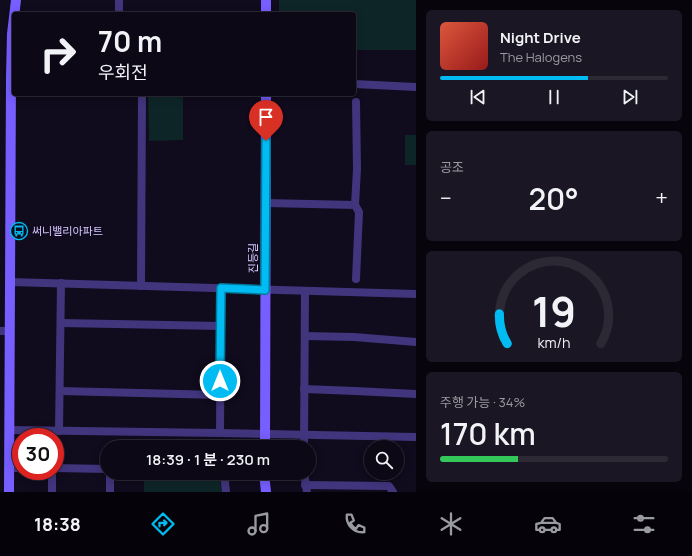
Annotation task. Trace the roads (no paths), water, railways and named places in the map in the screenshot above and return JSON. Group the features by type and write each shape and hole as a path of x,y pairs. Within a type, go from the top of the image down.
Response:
{"street":[{"path":"15,12 16,0"},
{"path":"119,0 119,12"},
{"path":"266,0 266,12"},
{"path":"356,84 416,87"},
{"path":"10,492 10,430 5,331 10,282 13,96"},
{"path":"141,286 142,96"},
{"name":"진등길","path":"265,440 266,96"},
{"path":"356,102 357,169 355,205 359,212 356,279"},
{"path":"266,203 355,205"},
{"path":"10,282 416,294"},
{"path":"59,428 61,283"},
{"path":"220,433 221,288"},
{"path":"304,440 305,291"},
{"path":"61,323 221,326"},
{"path":"305,336 354,337 416,342"},
{"path":"304,389 416,394"},
{"path":"60,391 220,395"},
{"path":"64,431 265,433 416,437"},
{"path":"64,468 100,469"},
{"path":"52,480 52,492"},
{"path":"110,480 110,492"},
{"path":"225,480 226,492"},
{"path":"265,480 266,492"},
{"path":"306,489 389,486 393,492"}],"place":[{"name":"써니밸리아파트","path":"19,231"}]}
